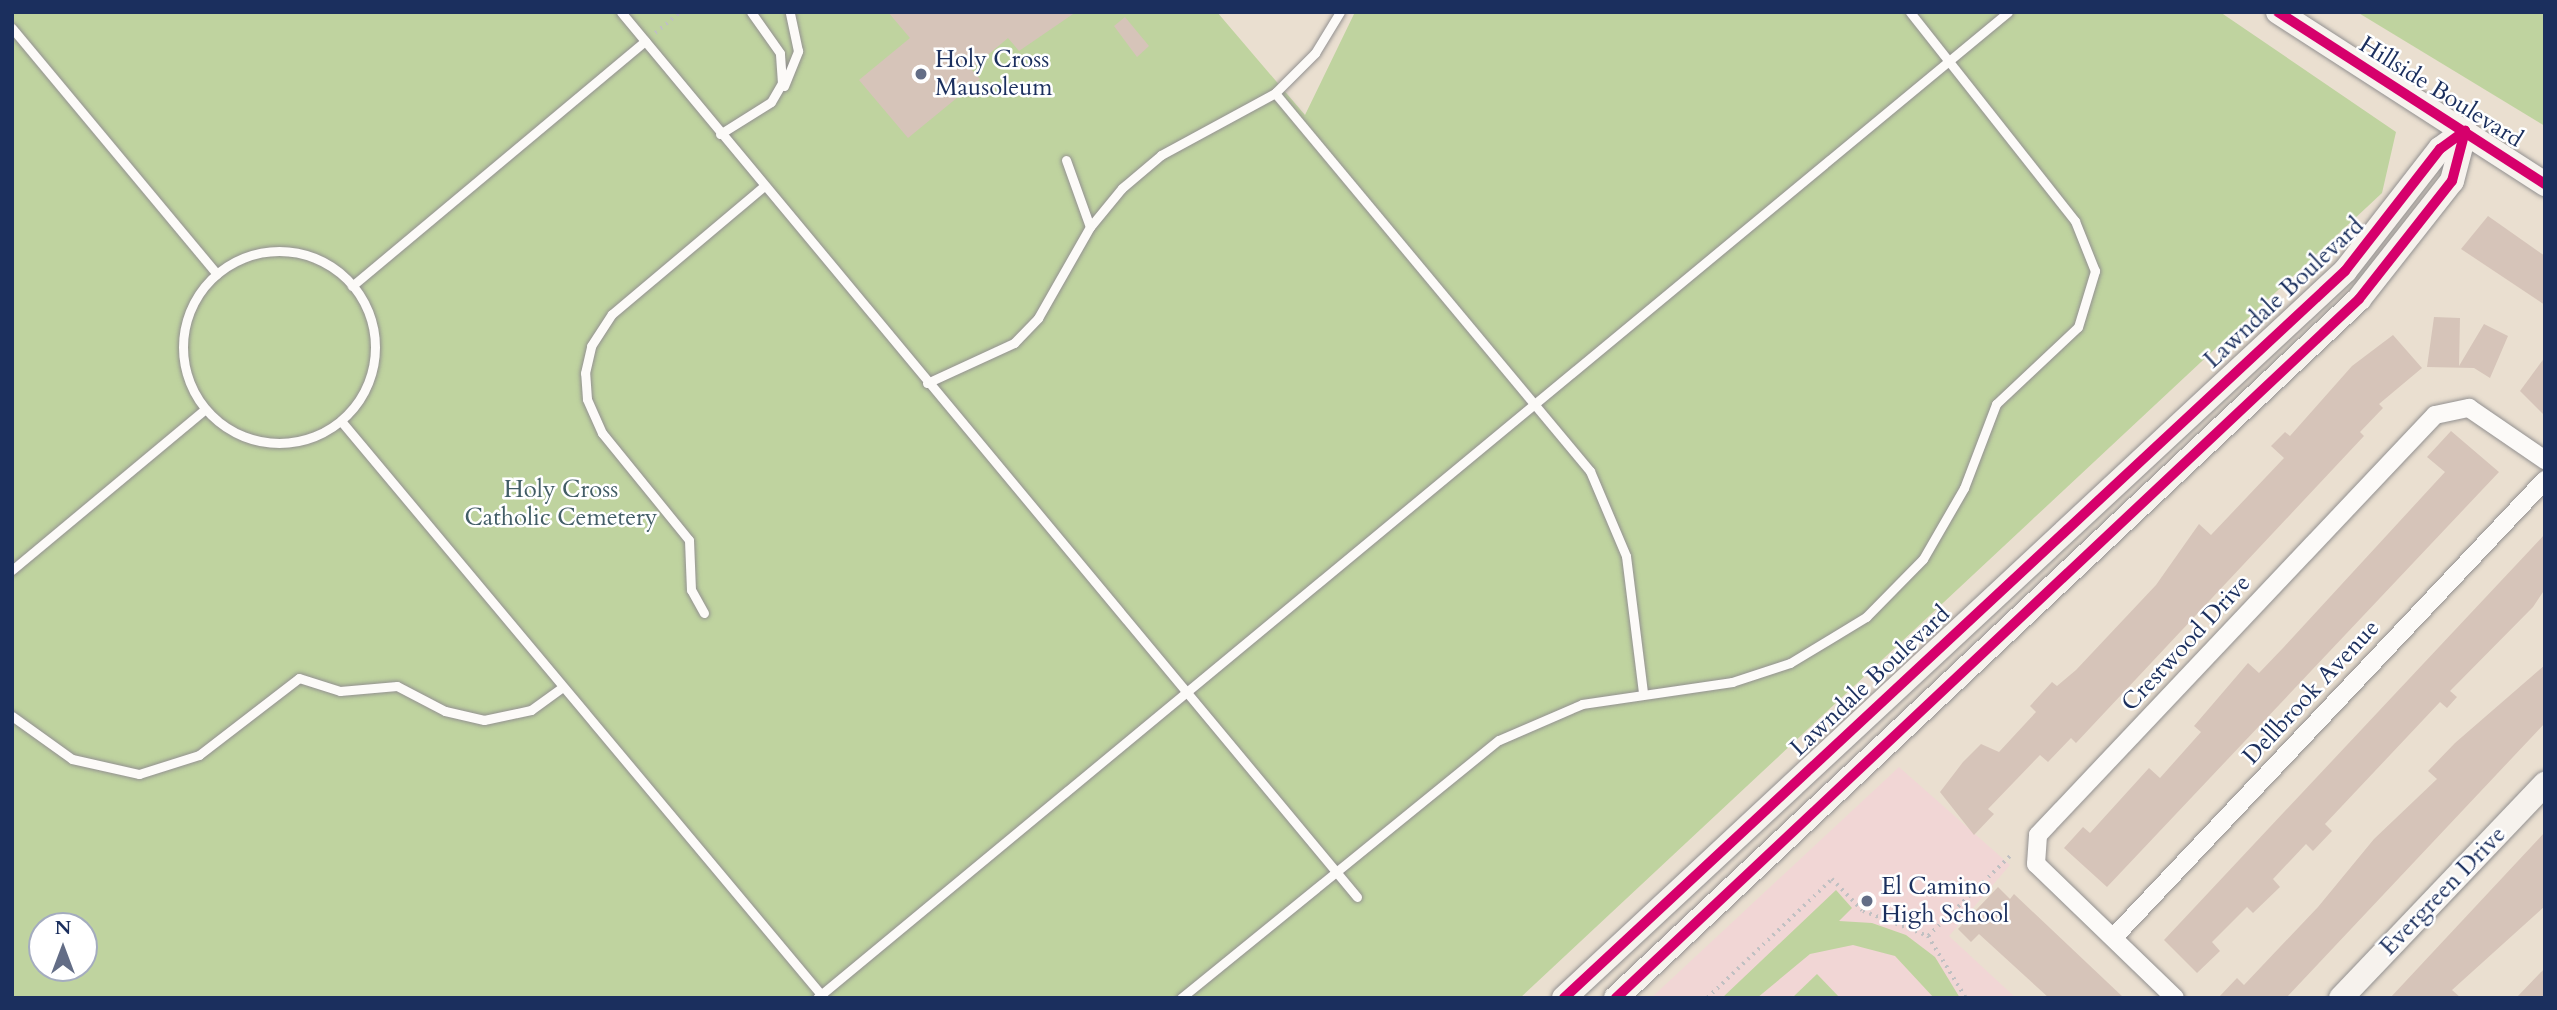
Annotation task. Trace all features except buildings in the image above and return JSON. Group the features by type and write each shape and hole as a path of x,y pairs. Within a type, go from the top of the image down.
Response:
{"street":[{"name":"Hillside Boulevard","path":"2278,12 2545,184"},
{"name":"Lawndale Boulevard","path":"1564,998 2345,271 2440,149 2465,131"},
{"name":"Lawndale Boulevard","path":"1616,998 2359,299 2452,181 2465,131"},
{"name":"Crestwood Drive","path":"2175,998 2035,864 2039,835 2435,415 2469,408 2545,460"},
{"name":"Dellbrook Avenue","path":"2113,938 2545,480"},
{"name":"Evergreen Drive","path":"2341,998 2545,784"}],"lane":[{"path":"621,12 763,187 1357,897"},
{"path":"751,12 780,53 779,94"},
{"path":"720,134 779,94 798,51 790,12"},
{"path":"927,383 987,360 1027,331 1090,227 1161,155 1275,93 1315,53 1340,12"},
{"path":"1181,998 1335,870 1499,740 1582,704 1761,674 1817,650 1877,608 1945,525 1996,404 2065,341 2088,311 2095,271 2085,236 1910,12"},
{"path":"341,421 821,997 1185,692 1950,65 2008,12"},
{"path":"12,28 217,274"},
{"path":"352,285 645,41"},
{"path":"1275,93 1590,471 1612,511 1626,556 1643,692"},
{"path":"1066,160 1090,227"},
{"path":"704,613 691,590 689,540 602,433 587,399 585,373 591,346 612,314 763,187"},
{"path":"288,252 318,260 352,285 371,321 374,363 363,393 341,421 299,441 267,443 235,432 205,409 189,380 183,344 190,310 217,274 244,258 288,252"},
{"path":"12,570 205,409"},
{"path":"12,716 84,764 139,774 199,755 299,678 340,691 397,686 445,711 484,720 531,710 563,687"}],"path":[{"path":"645,41 680,12"},
{"path":"1928,936 2011,855"},
{"path":"1707,998 1832,879 1863,911 1928,936 1966,998"}],"shaded area":[{"name":"El Camino High School","path":"1899,767 2010,865 1949,936 2016,998 1651,998"}],"green space":[{"name":"Holy Cross Catholic Cemetery","path":"12,12 1217,12 1305,115 1355,12 2220,12 2396,132 2382,193 1520,998 12,998"},
{"path":"2357,12 2545,12 2545,126"},
{"path":"1836,890 1852,908 1839,921 1872,923 1906,935 1935,957 1960,998 1934,998 1895,956 1853,945 1810,954 1757,998 1722,998"},
{"path":"1817,974 1840,998 1792,998"}],"cycle path":[{"path":"2278,12 2545,184"},
{"path":"1564,998 2345,271 2440,149 2465,131"},
{"path":"1616,998 2359,299 2452,181 2465,131"}],"place":[{"name":"Holy Cross Mausoleum","path":"921,74"},
{"name":"El Camino High School","path":"1867,901"}]}
